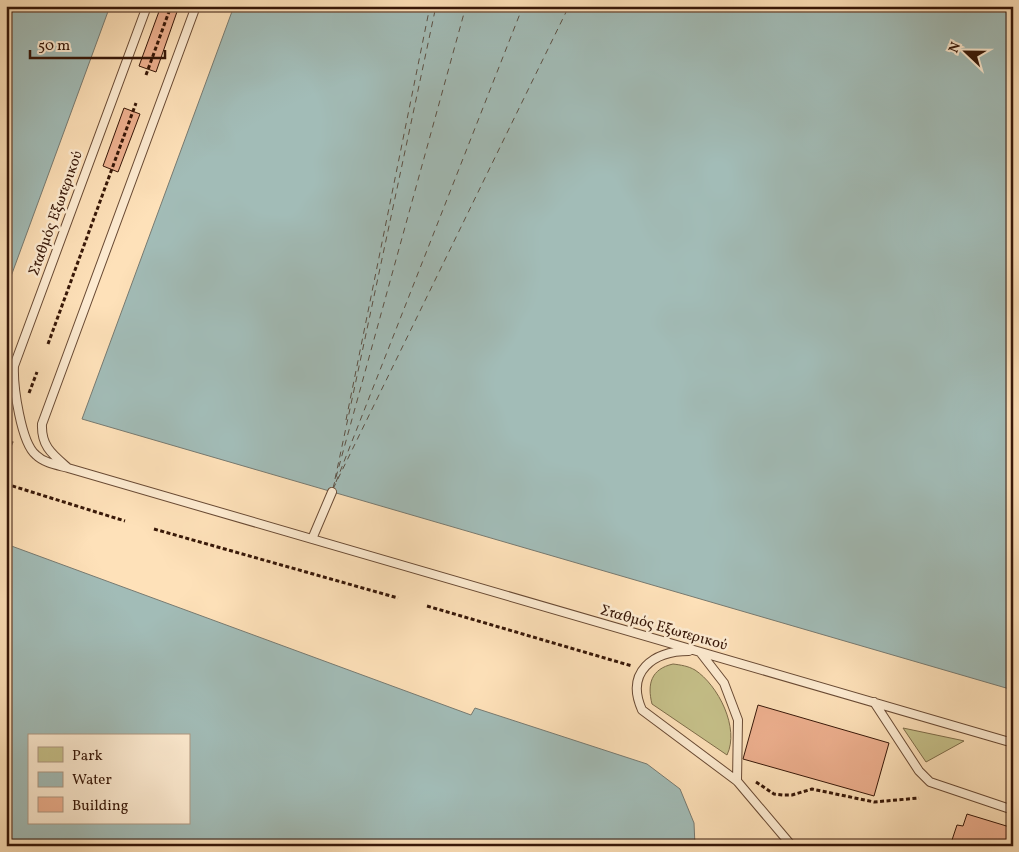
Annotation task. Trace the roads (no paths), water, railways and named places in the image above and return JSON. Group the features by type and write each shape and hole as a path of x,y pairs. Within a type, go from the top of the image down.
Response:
{"lane":[{"name":"Σταθμός Εξωτερικού","path":"147,6 14,366 15,383 29,449 44,461 1011,741"},
{"name":"Σταθμός Εξωτερικού","path":"68,468 48,452 41,435 42,424 196,6"},
{"path":"312,539 332,492"},
{"path":"737,781 738,720 724,683 699,651 671,651 657,657 644,669 637,686 638,701 642,710 737,781 792,846"},
{"path":"874,702 925,779 940,787 1013,810"}],"water":[{"path":"6,6 110,6 6,290"},
{"path":"234,6 1013,6 1013,690 82,419"},
{"path":"6,544 471,715 475,708 647,764 680,789 694,823 695,846 6,846"}]}
